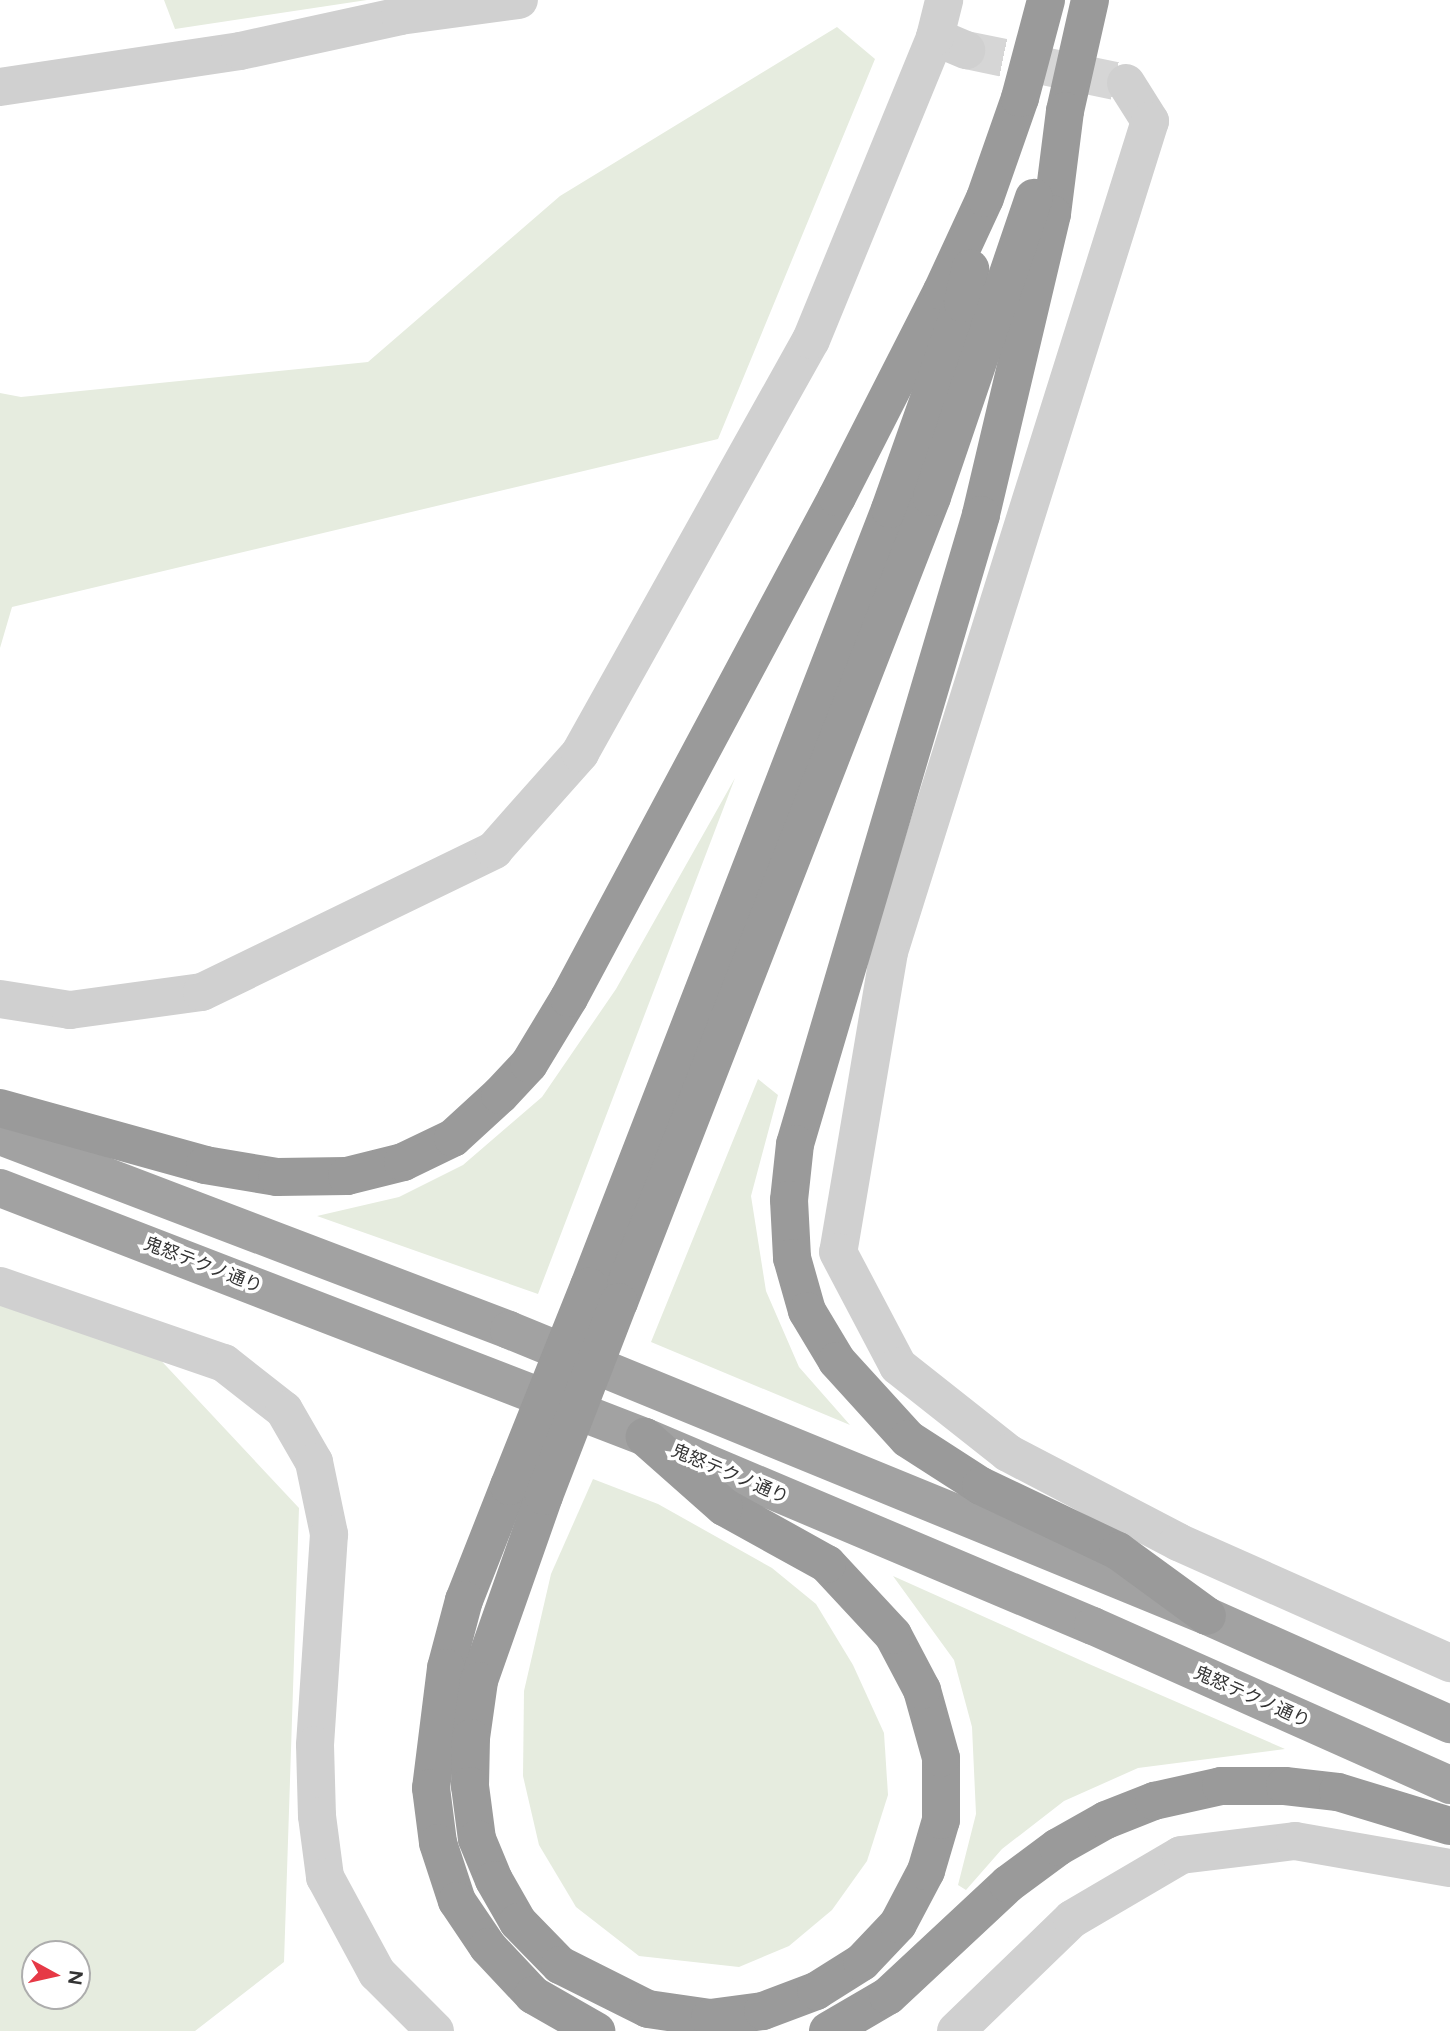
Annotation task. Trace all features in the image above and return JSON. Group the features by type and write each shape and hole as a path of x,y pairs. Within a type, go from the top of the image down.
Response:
{"highway":[{"path":"0,1108 205,1165 277,1177 336,1176 403,1162 453,1138 500,1095 529,1064 569,998 837,497 985,198 1020,99 1046,0"},
{"path":"1090,0 1065,111 1052,214 981,515 795,1144 789,1200 792,1258 807,1311 836,1361 908,1439 981,1486 1118,1551 1207,1616"},
{"path":"645,1437 724,1507 827,1564 893,1635 922,1690 941,1758 941,1820 926,1871 898,1924 862,1962 816,1991 763,2011 710,2018 648,2009 560,1965 519,1922 494,1880 477,1839 470,1786 471,1738 479,1681 527,1491 604,1294 932,497 1065,111"},
{"path":"604,1294 963,303 985,198"},
{"path":"0,1136 509,1330 1207,1616 1450,1724"},
{"name":"鬼怒テクノ通り","path":"0,1188 645,1437 1093,1626 1450,1785"},
{"path":"527,1491 464,1600 446,1668 431,1788 438,1843 457,1901 488,1947 533,1995 596,2031"},
{"path":"828,2031 888,1996 1007,1884 1058,1847 1106,1820 1154,1801 1221,1786 1285,1786 1338,1792 1450,1826"}],"street":[{"path":"0,87 240,51 400,16 519,0"},
{"path":"0,999 70,1010 202,992 494,850 580,753 811,340 950,44 944,0"},
{"path":"1126,83 1150,121 889,952 838,1252 898,1366 1008,1453 1178,1542 1450,1663"},
{"path":"0,1286 224,1363 284,1410 314,1462 329,1534 315,1745 317,1816 326,1877 377,1973 435,2031"},
{"path":"956,2031 1072,1919 1181,1855 1295,1841 1450,1868"}],"shaded area":[{"path":"164,0 367,0 175,29"},
{"path":"837,27 875,59 718,439 12,607 0,648 0,393 21,397 368,362 560,196"},
{"path":"735,778 538,1294 317,1216 399,1197 463,1165 542,1097 616,989"},
{"path":"758,1079 778,1095 751,1196 766,1291 799,1367 850,1425 651,1342"},
{"path":"0,1302 139,1337 299,1508 284,1962 195,2031 0,2031"},
{"path":"593,1479 658,1504 772,1568 816,1604 853,1665 884,1733 888,1795 867,1861 832,1910 789,1946 739,1967 639,1956 576,1907 539,1845 523,1776 524,1691 551,1574"},
{"path":"893,1576 1285,1749 1138,1768 1064,1801 1002,1849 966,1890 958,1885 976,1814 972,1727 954,1660"}],"tunnel":[{"path":"966,50 1126,83"}]}
